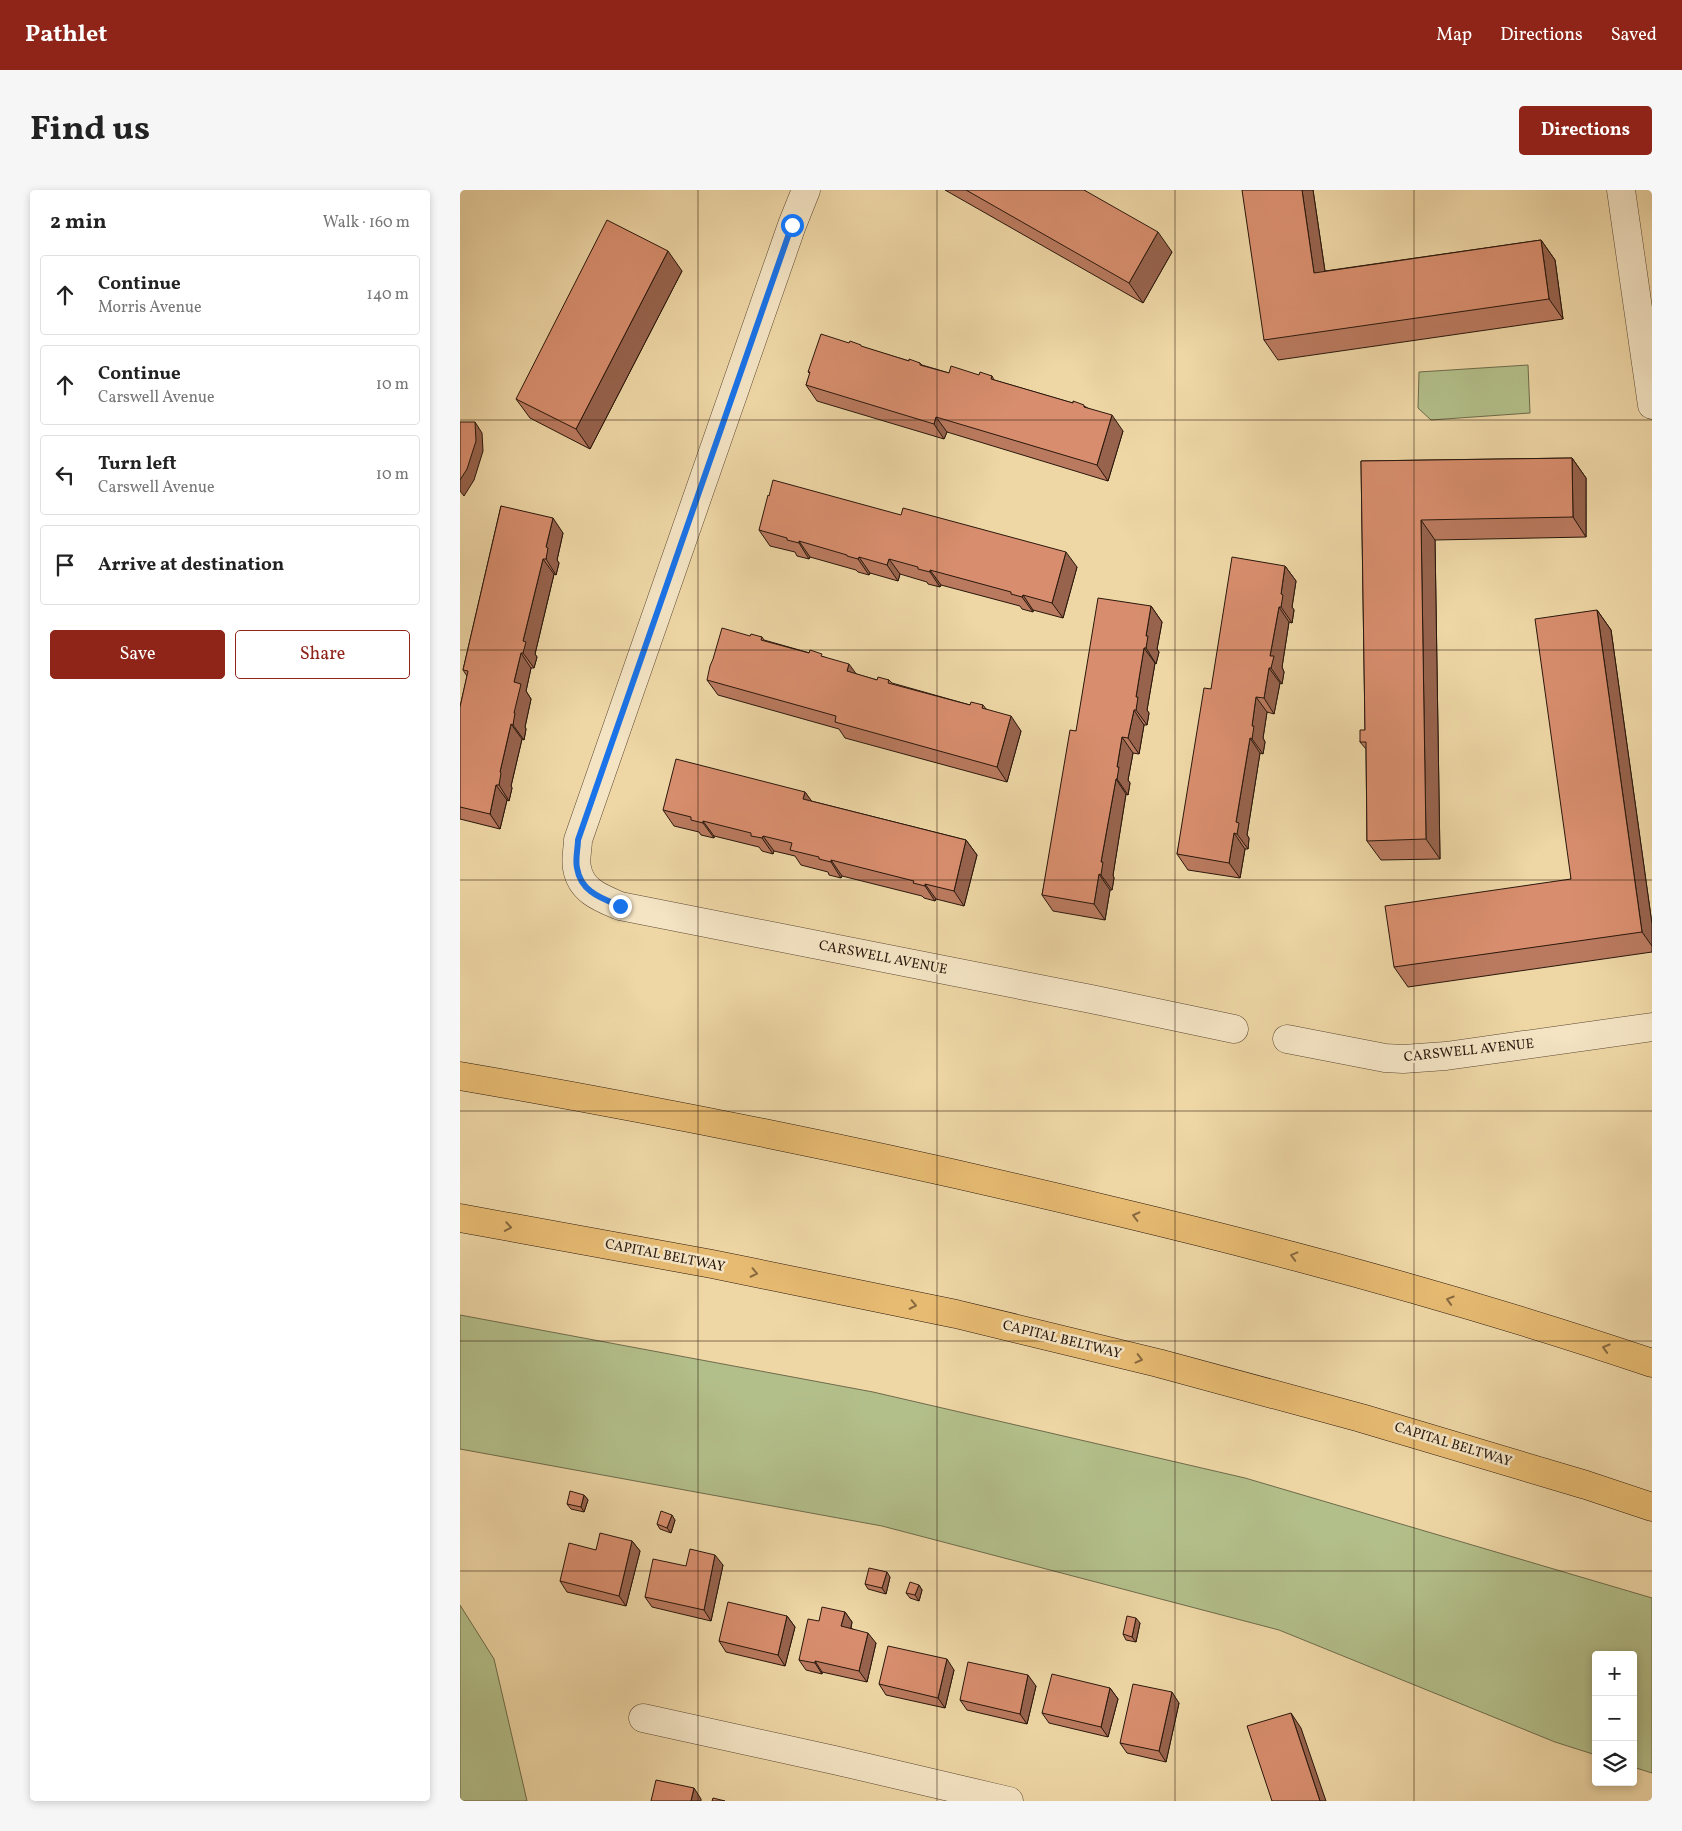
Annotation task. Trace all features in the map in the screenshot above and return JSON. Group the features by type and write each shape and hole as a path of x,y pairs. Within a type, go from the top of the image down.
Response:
{"highway":[{"path":"460,1076 754,1130 990,1181 1200,1232 1403,1285 1652,1363"},
{"name":"CAPITAL BELTWAY","path":"460,1218 712,1264 956,1314 1158,1363 1361,1418 1586,1485 1652,1507"}],"street":[{"name":"CARSWELL AVENUE","path":"806,190 782,252 578,840 577,867 582,882 594,895 620,906 1234,1029"},
{"path":"1621,190 1652,405"},
{"name":"CARSWELL AVENUE","path":"1287,1039 1385,1058 1403,1059 1446,1056 1652,1027"},
{"path":"643,1718 1009,1801"}],"green space":[{"path":"1528,365 1530,413 1431,420 1418,408 1419,372"},
{"path":"460,1315 873,1392 1245,1478 1652,1598 1652,1773 1637,1768 1637,1651 1592,1651 1592,1754 1555,1742 1279,1630 882,1526 460,1449"},
{"path":"460,1605 494,1659 527,1801 460,1801"}],"building":[{"path":"966,190 1084,190 1158,232 1129,283"},
{"path":"1242,190 1302,190 1314,273 1541,240 1549,299 1264,340"},
{"path":"607,220 668,251 576,429 516,399"},
{"path":"821,334 849,343 850,341 949,373 951,366 979,375 980,372 992,376 991,379 1073,403 1073,401 1084,405 1084,407 1112,415 1097,465 936,417 934,424 806,385 810,372 808,372"},
{"path":"460,422 475,422 476,441 467,469 460,480"},
{"path":"1572,458 1573,517 1421,520 1426,839 1367,841 1366,742 1360,742 1360,730 1365,730 1361,461"},
{"path":"773,480 901,515 903,508 1066,552 1052,603 1023,595 1022,597 1011,594 1011,592 930,570 930,572 918,569 918,567 889,559 887,565 859,557 858,559 799,541 799,543 787,540 787,538 759,530"},
{"path":"501,506 553,518 546,547 548,548 546,559 543,559 523,641 526,642 523,653 521,653 514,682 521,684 513,725 511,724 500,772 499,785 496,785 490,814 460,807 460,707 468,671 463,670"},
{"path":"1232,557 1285,566 1281,607 1279,607 1270,656 1274,656 1271,668 1269,668 1264,698 1256,697 1252,739 1250,738 1236,822 1239,823 1237,834 1234,833 1229,863 1177,854 1204,688 1211,689"},
{"path":"1098,598 1151,606 1146,636 1148,636 1146,648 1144,648 1136,697 1138,697 1136,710 1134,710 1128,738 1122,737 1117,779 1101,862 1103,862 1101,875 1099,874 1094,904 1042,895 1070,730 1076,731"},
{"path":"1597,610 1642,932 1394,967 1385,906 1571,879 1535,619"},
{"path":"722,628 750,636 751,634 762,637 761,640 809,653 810,650 822,654 821,656 849,664 847,671 877,680 878,677 889,680 888,683 970,705 971,702 983,705 982,708 1011,716 997,767 835,722 836,716 707,680"},
{"path":"676,759 805,792 803,799 966,840 954,891 925,884 925,886 913,883 914,881 831,860 831,862 819,859 819,857 790,850 792,843 763,836 762,838 751,836 751,833 703,821 703,823 691,820 691,817 663,810"},
{"path":"570,1491 584,1495 581,1507 567,1504"},
{"path":"661,1511 672,1515 667,1528 657,1524"},
{"path":"600,1533 632,1541 619,1596 560,1581 569,1543 596,1550"},
{"path":"690,1549 715,1555 704,1610 645,1597 653,1559 686,1566"},
{"path":"869,1568 887,1572 882,1588 865,1584"},
{"path":"910,1582 919,1585 915,1595 906,1593"},
{"path":"728,1602 787,1616 778,1655 719,1641"},
{"path":"822,1607 845,1612 841,1626 868,1633 859,1671 815,1661 815,1663 799,1660 808,1619 819,1621"},
{"path":"1127,1616 1136,1618 1132,1637 1123,1634"},
{"path":"888,1646 947,1659 938,1698 879,1684"},
{"path":"968,1662 1028,1675 1020,1714 960,1700"},
{"path":"1052,1674 1110,1688 1101,1727 1042,1713"},
{"path":"1133,1684 1172,1692 1159,1751 1120,1743"},
{"path":"1291,1713 1320,1801 1272,1801 1247,1726"},
{"path":"656,1780 694,1788 691,1801 651,1801"},
{"path":"713,1798 725,1801 712,1801"}],"route":[{"path":"620,906 594,895 582,882 577,867 578,840 792,225"}]}
